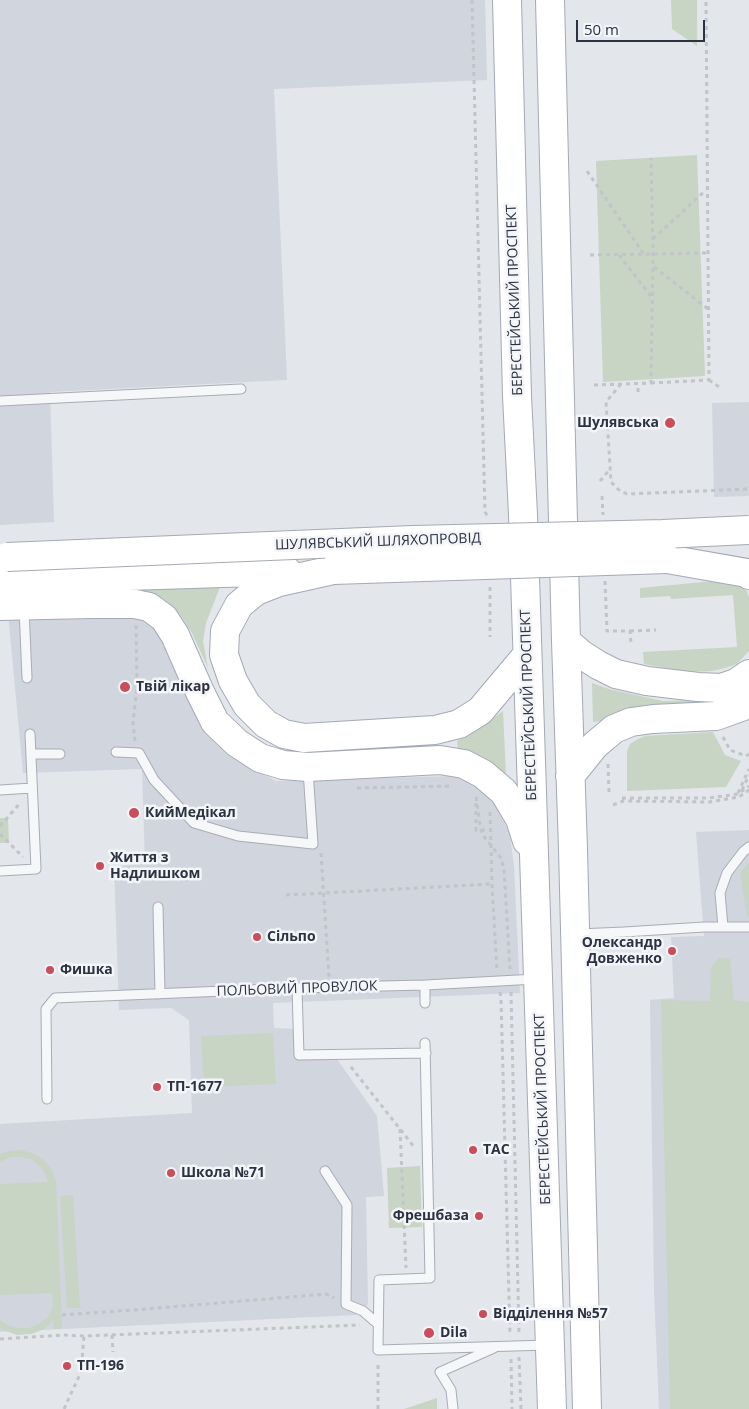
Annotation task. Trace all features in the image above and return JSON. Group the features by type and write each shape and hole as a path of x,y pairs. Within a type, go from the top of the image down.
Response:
{"main road":[{"name":"БЕРЕСТЕЙСЬКИЙ ПРОСПЕКТ","path":"507,0 517,377 539,979 552,1409"},
{"path":"550,0 587,1409"},
{"name":"ШУЛЯВСЬКИЙ ШЛЯХОПРОВІД","path":"4,568 413,540 749,530"},
{"name":"ШУЛЯВСЬКИЙ ШЛЯХОПРОВІД","path":"4,568 333,570 749,556"},
{"path":"667,559 747,573 749,575"},
{"path":"333,570 279,582 256,591 239,605 225,631 224,655 233,681 246,705 266,724 284,734 304,738 435,730 459,724 480,711 527,655"},
{"path":"12,606 135,604 149,607 164,618 215,722 236,743 260,758 283,765 308,767 440,760 464,764 483,774 504,792 520,819 534,864"},
{"path":"566,641 580,654 616,674 647,681 721,688 736,683 749,674"},
{"path":"570,776 595,745 614,728 631,722 653,719 716,716 749,704"}],"lane":[{"path":"0,401 240,389"},
{"path":"12,606 27,678"},
{"path":"0,871 36,869 30,734"},
{"path":"116,752 139,753 154,780 194,823 238,836 313,844 308,767"},
{"path":"31,754 60,754"},
{"path":"0,790 32,788"},
{"path":"723,927 720,893 727,874 742,852 749,847"},
{"path":"158,907 160,994"},
{"path":"575,934 749,926"},
{"name":"ПОЛЬОВИЙ ПРОВУЛОК","path":"47,1099 46,1009 55,998 425,985 539,979"},
{"path":"425,985 425,1003"},
{"path":"297,988 300,1055 426,1053"},
{"path":"425,1044 430,1278 379,1280 378,1350 551,1344"},
{"path":"325,1171 347,1205 346,1304 363,1311 378,1324"},
{"path":"453,1409 452,1390 440,1372 499,1346"}],"path":[{"path":"472,0 486,512 487,515 491,516"},
{"path":"706,0 709,380"},
{"path":"651,158 654,253 651,383"},
{"path":"587,171 644,253"},
{"path":"653,239 707,189"},
{"path":"590,255 707,253"},
{"path":"618,254 652,299"},
{"path":"653,266 708,310"},
{"path":"594,385 709,380 722,389"},
{"path":"621,384 606,402 611,482 619,490 627,494 749,489"},
{"path":"638,384 638,392"},
{"path":"600,481 610,468"},
{"path":"136,621 137,680 133,735 139,753"},
{"path":"490,628 490,637"},
{"path":"630,630 656,630"},
{"path":"722,735 730,750 746,756 749,754"},
{"path":"608,763 609,792"},
{"path":"738,795 749,769"},
{"path":"738,795 749,775"},
{"path":"353,789 456,786"},
{"path":"0,826 32,788"},
{"path":"613,806 623,801 709,802 738,795 749,788"},
{"path":"472,790 476,802 476,830 491,830"},
{"path":"622,798 709,798 738,795"},
{"path":"490,809 492,884 498,981 501,999 509,1313 515,1345 521,1409"},
{"path":"0,834 36,869"},
{"path":"321,845 328,974"},
{"path":"491,845 501,858 504,869 511,980 515,1345 512,1409"},
{"path":"286,895 492,884"},
{"path":"342,1054 428,1164"},
{"path":"400,1129 406,1279"},
{"path":"62,1315 326,1294 346,1304"},
{"path":"492,1314 509,1313"},
{"path":"0,1339 62,1335 84,1336 378,1324"},
{"path":"112,1335 113,1352"},
{"path":"64,1409 81,1372 84,1336"},
{"path":"378,1350 378,1409"}],"shaded area":[{"path":"0,0 485,0 487,80 274,89 287,380 50,392 54,522 0,525"},
{"path":"749,402 749,496 714,497 712,403"},
{"path":"8,613 141,613 172,646 195,713 210,735 229,756 276,781 453,776 472,781 495,803 510,835 514,866 520,993 273,1003 274,1028 294,1029 296,1059 337,1059 377,1116 384,1196 366,1197 368,1304 363,1311 356,1315 0,1332 0,1124 192,1113 189,1020 171,1008 119,1010 114,866 145,864 142,769 23,773"},
{"path":"749,830 749,1409 659,1409 654,1290 650,1000 674,998 671,937 704,936 696,832"}],"green space":[{"path":"671,0 697,0 697,46 672,29"},
{"path":"697,155 705,376 603,382 596,161"},
{"path":"735,579 746,590 749,597 749,651 737,664 712,671 688,672 644,664 643,652 737,647 733,595 671,599 670,596 640,598 640,588"},
{"path":"220,587 206,623 203,641 208,668 192,633 180,614 168,602 132,596 129,590"},
{"path":"592,683 609,689 663,701 727,698 715,703 641,706 602,721 593,722"},
{"path":"503,711 506,776 482,760 458,751 457,741 480,728"},
{"path":"713,732 725,755 741,761 726,787 627,791 627,751 630,744 645,736"},
{"path":"0,818 8,818 9,843 0,843"},
{"path":"749,863 749,917 747,916 740,872"},
{"path":"719,958 730,959 734,1000 749,1002 749,1409 670,1409 661,1000 710,1001 711,967"},
{"path":"273,1033 276,1084 204,1087 201,1036"},
{"path":"22,1150 44,1160 52,1170 56,1181 62,1329 54,1329 53,1320 44,1329 31,1334 17,1335 0,1328 0,1320 7,1325 29,1328 39,1324 48,1317 53,1307 52,1293 0,1295 0,1184 48,1182 45,1173 31,1159 11,1157 0,1162 0,1154"},
{"path":"420,1166 422,1227 389,1228 387,1168"},
{"path":"73,1195 80,1308 67,1308 60,1196"},
{"path":"437,1398 437,1409 404,1409"}],"place":[{"name":"Шулявська","path":"670,423"},
{"name":"Твій лікар","path":"125,687"},
{"name":"КийМедікал","path":"134,813"},
{"name":"Життя з Надлишком","path":"100,866"},
{"name":"Сільпо","path":"257,937"},
{"name":"Олександр Довженко","path":"672,951"},
{"name":"Фишка","path":"50,970"},
{"name":"ТП-1677","path":"157,1087"},
{"name":"ТАС","path":"473,1150"},
{"name":"Школа №71","path":"171,1173"},
{"name":"Фрешбаза","path":"479,1216"},
{"name":"Відділення №57","path":"483,1314"},
{"name":"Dila","path":"429,1333"},
{"name":"ТП-196","path":"67,1366"}]}
